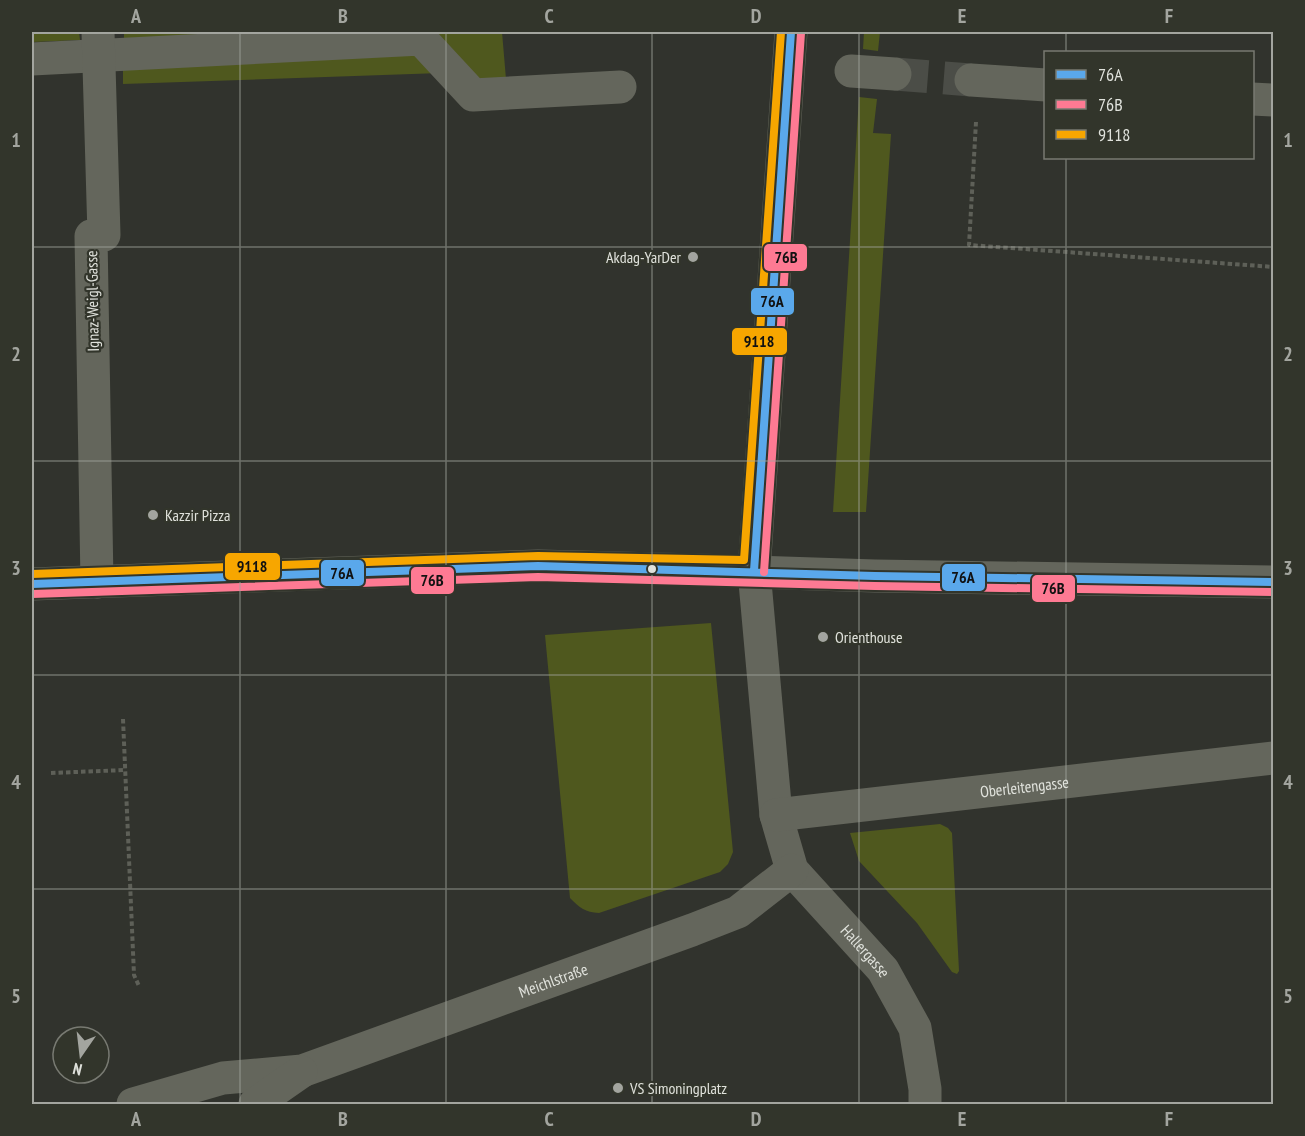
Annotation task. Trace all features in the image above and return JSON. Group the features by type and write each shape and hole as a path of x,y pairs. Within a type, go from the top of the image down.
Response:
{"street":[{"name":"Hallergasse","path":"791,32 754,571 776,815 792,870 883,970 915,1028 925,1089 925,1104"},
{"path":"32,59 99,44 421,39 473,95 620,87"},
{"name":"Ignaz-Weigl-Gasse","path":"97,582 91,236 104,235 99,44"},
{"path":"851,71 895,74"},
{"path":"975,80 1044,85"},
{"path":"1254,99 1274,100"},
{"path":"32,584 538,566 887,576 1274,582"},
{"name":"Oberleitengasse","path":"776,815 1274,758"},
{"name":"Meichlstraße","path":"255,1104 302,1071 738,912 792,870"},
{"path":"291,1104 302,1071"},
{"name":"Meichlstraße","path":"133,1104 223,1077 302,1071"}],"path":[{"path":"975,80 969,245 1274,267"},
{"path":"123,719 134,975 139,986"},
{"path":"51,773 125,770"}],"green space":[{"path":"32,32 79,32 80,40 32,42"},
{"path":"124,32 370,32 124,39"},
{"path":"436,32 502,32 506,79 477,84"},
{"path":"864,32 880,32 878,51 863,49"},
{"path":"414,47 441,73 123,84 123,69"},
{"path":"859,97 877,99 873,133 891,134 866,512 833,512"},
{"path":"711,623 733,852 728,864 720,872 599,913 586,910 570,898 545,635"},
{"path":"940,824 952,833 959,971 957,974 952,972 917,923 859,861 850,833"}],"tunnel":[{"path":"895,74 971,80"}],"transit line":[{"name":"9118","path":"32,574 538,556 744,560 781,32"},
{"name":"76A","path":"754,571 791,32"},
{"name":"76B","path":"764,572 801,33"},
{"name":"76A","path":"32,584 538,566 875,576 1274,582"},
{"name":"76B","path":"32,594 538,577 875,586 1274,592"}],"place":[{"name":"Akdag-YarDer","path":"693,257"},
{"name":"Kazzir Pizza","path":"153,515"},
{"name":"Orienthouse","path":"823,637"},
{"name":"VS Simoningplatz","path":"618,1088"}]}
